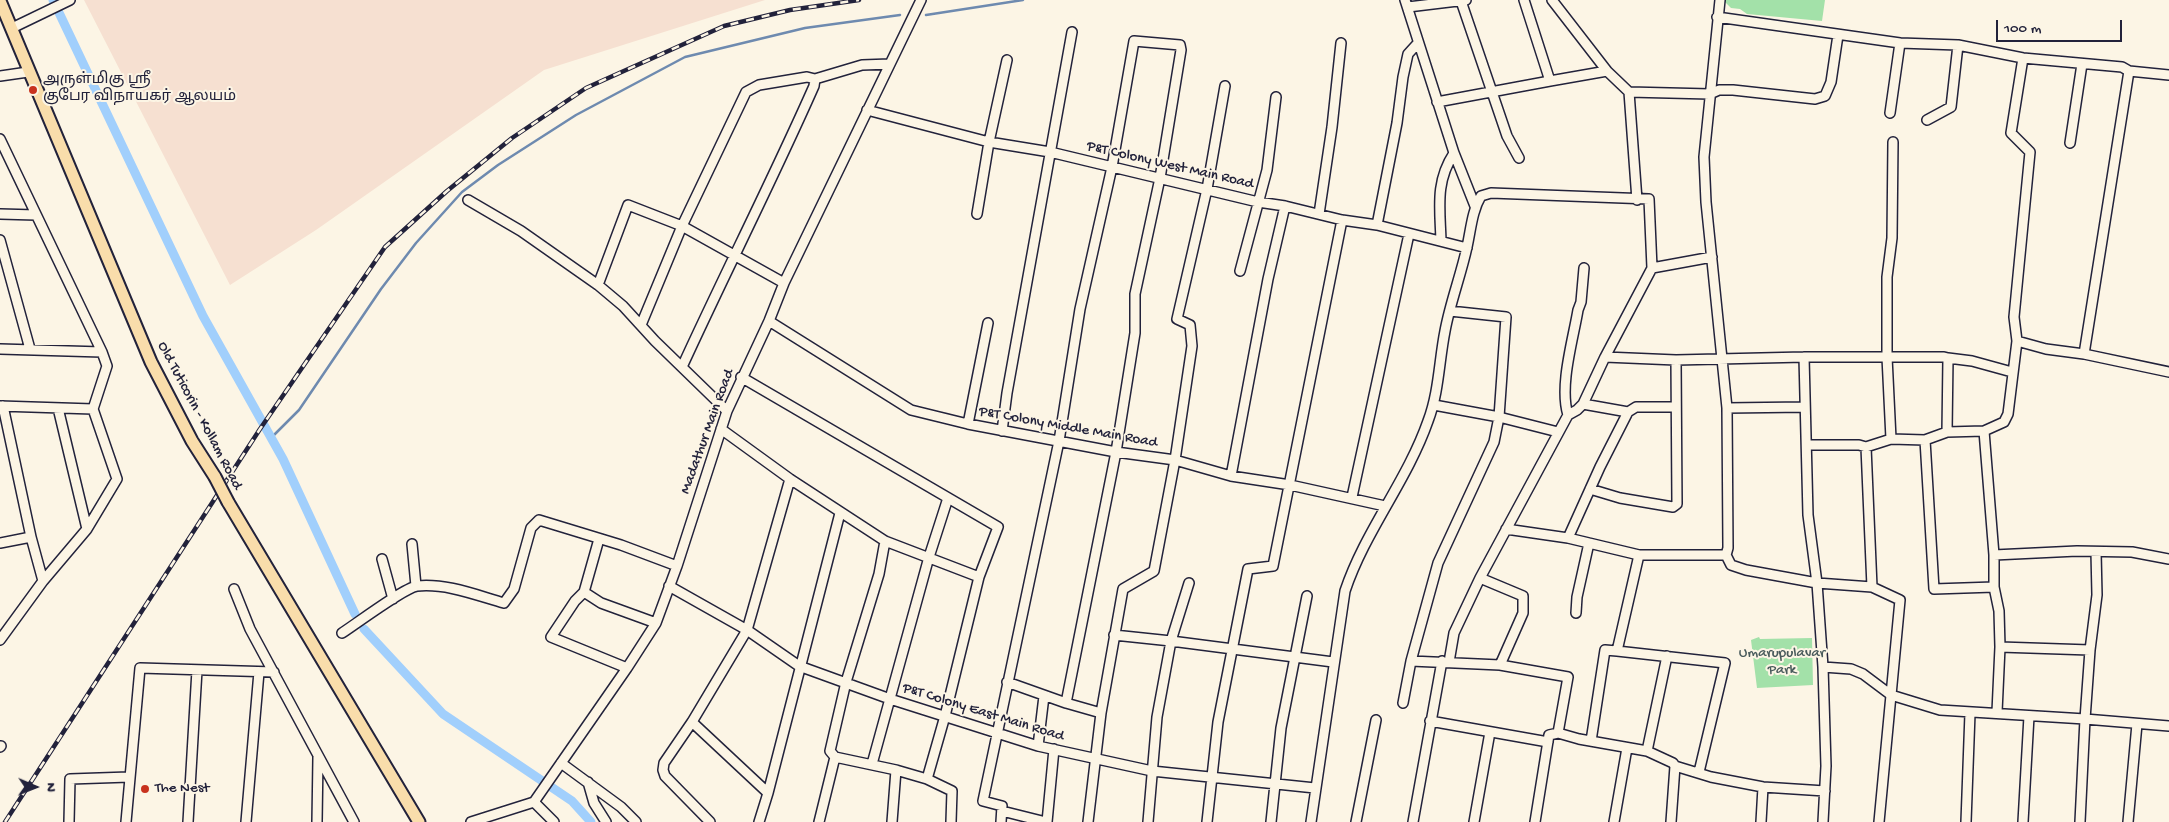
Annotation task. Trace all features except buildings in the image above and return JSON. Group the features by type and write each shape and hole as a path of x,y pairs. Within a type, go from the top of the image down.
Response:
{"main road":[{"name":"Old Tuticorin - Kollam Road","path":"0,1 28,72 151,362 192,441 420,822"}],"street":[{"name":"Madathur Main Road","path":"534,802 656,623 677,566 727,411 741,377 769,321 784,283 921,0"},
{"path":"1475,206 1454,153 1407,4 1464,0 1491,92 1507,136 1519,158"},
{"path":"1524,0 1550,81"},
{"path":"1552,0 1607,71 1628,92 1637,200"},
{"path":"1720,0 1704,157 1706,202 1727,408 1728,548 1726,555 1731,565 1746,570 1817,583 1872,587 1900,600 1879,822"},
{"path":"12,28 68,1"},
{"path":"1717,17 1900,44 1958,46 2023,58 2122,68 2128,71 2169,75"},
{"path":"1002,431 1007,393 1072,32"},
{"path":"1628,92 1710,94 1719,90 1733,90 1815,99 1825,96 1831,82 1838,35"},
{"path":"1001,822 1002,806 983,802 996,732 1059,441 1080,309 1112,167 1134,41 1180,45 1181,50 1160,178 1135,294 1136,333 1116,452 1066,704"},
{"path":"1377,225 1397,123 1402,77 1408,54 1418,43"},
{"path":"1319,214 1332,127 1341,44"},
{"path":"1890,113 1900,44"},
{"path":"1927,120 1951,107 1958,46"},
{"path":"1806,445 1859,445 1866,447 1891,439 1925,440 1947,432 1984,431 2004,422 2008,414 2017,341 2014,318 2030,152 2011,133 2023,58"},
{"path":"978,214 989,142 1007,60"},
{"path":"641,325 682,226 746,92 759,86 808,78 815,79 862,65 890,64"},
{"path":"2070,143 2082,64"},
{"path":"1437,102 1607,71"},
{"path":"2084,354 2128,71"},
{"path":"0,76 28,72"},
{"path":"682,367 733,255 782,157 814,86 815,79"},
{"path":"1088,822 1097,760 1101,713 1124,589 1154,571 1175,460 1192,346 1190,325 1177,319 1207,189 1225,86"},
{"path":"1240,271 1267,170 1276,97"},
{"name":"P&T Colony West Main Road","path":"867,110 989,142 1050,152 1258,202 1285,206 1342,220 1377,225 1467,248"},
{"path":"0,139 102,352 106,366 93,409 117,478 87,528 43,581 0,640"},
{"path":"1891,439 1887,357 1887,276 1892,238 1893,142"},
{"path":"1441,240 1440,181 1454,153"},
{"path":"1311,822 1333,662 1347,583 1353,567 1416,451 1434,405 1445,330 1467,248 1475,206 1481,196 1491,193 1649,200 1652,268 1605,357 1583,404 1568,415 1558,432 1552,448 1480,578 1454,633 1430,721 1413,822"},
{"path":"468,200 521,232 598,285 623,306 727,411"},
{"path":"598,285 628,205 682,226 784,283"},
{"path":"1231,476 1268,279 1285,206"},
{"path":"0,214 36,214"},
{"path":"1207,822 1218,722 1248,569 1272,566 1290,485 1342,220"},
{"path":"1352,497 1409,234"},
{"path":"0,240 30,349"},
{"path":"1652,268 1712,257"},
{"path":"1568,415 1565,404 1566,385 1578,310 1581,302 1584,268"},
{"path":"1403,703 1411,661 1438,564 1494,442 1499,417 1506,316 1450,311"},
{"name":"P&T Colony Middle Main Road","path":"769,321 910,410 1002,431 1116,452 1175,460 1231,476 1290,485 1385,506"},
{"path":"968,424 988,323"},
{"path":"2017,341 2046,349 2084,354 2169,372"},
{"path":"0,348 102,352"},
{"path":"1605,357 1676,360 1804,357 1948,358 1972,361 2012,372"},
{"path":"1804,357 1808,515 1817,583 1823,667 1825,791 1823,822"},
{"path":"1947,432 1948,358"},
{"path":"1590,490 1620,498 1672,507 1677,504 1676,360"},
{"path":"741,377 894,464 998,527 979,577 945,716 927,778"},
{"path":"1583,404 1628,412"},
{"path":"1434,405 1499,417 1558,432"},
{"path":"43,581 1,406 93,409"},
{"path":"1568,538 1628,412 1636,407 1676,407"},
{"path":"1727,408 1805,407"},
{"path":"58,408 87,528"},
{"path":"721,429 790,479 885,541 979,577"},
{"path":"1984,431 1994,555 1994,587 1999,611 2000,647 1997,712"},
{"path":"1925,440 1934,589 1994,587"},
{"path":"1866,447 1872,587"},
{"path":"710,822 665,776 663,770 664,763 692,722 747,630 790,479"},
{"path":"872,764 929,557 948,498"},
{"path":"759,822 840,512"},
{"path":"342,633 416,586 452,588 504,603 514,589 531,528 539,520 621,545 677,566"},
{"path":"1506,529 1568,538 1639,555 1726,555"},
{"path":"0,543 31,537"},
{"path":"599,539 584,592 575,601 551,637 627,668"},
{"path":"885,541 879,574 846,682 830,751 835,757 927,778 952,791 951,822"},
{"path":"1576,613 1577,597 1589,543"},
{"path":"412,544 416,586"},
{"path":"2080,822 2090,650 2097,595 2096,552"},
{"path":"1994,555 2132,552 2169,559"},
{"path":"1617,651 1639,555"},
{"path":"382,559 393,599"},
{"path":"1480,578 1523,596 1523,613 1500,664"},
{"path":"1148,822 1157,717 1171,641 1189,583"},
{"name":"P&T Colony East Main Road","path":"669,586 747,630 799,666 890,699 1038,746 1152,771 1315,788"},
{"path":"234,589 250,629 354,822"},
{"path":"584,592 601,603 656,623"},
{"path":"1271,822 1281,728 1307,596"},
{"path":"1114,635 1333,662"},
{"path":"2000,647 2090,650"},
{"path":"1591,741 1605,650 1725,663 1699,772"},
{"path":"1648,751 1667,656"},
{"path":"1411,661 1500,664 1568,677 1558,733"},
{"path":"1823,667 1851,669 1863,674 1891,695 1940,710 2085,718 2169,726"},
{"path":"126,822 140,668 274,672"},
{"path":"188,822 197,670"},
{"path":"246,822 259,672"},
{"path":"1007,682 1066,704 1101,713"},
{"path":"1038,746 1044,696"},
{"path":"1966,822 1970,713"},
{"path":"2023,822 2029,716"},
{"path":"1356,822 1376,720"},
{"path":"1430,721 1548,742"},
{"path":"692,722 768,793"},
{"path":"2128,822 2137,724"},
{"path":"1474,822 1490,732"},
{"path":"1535,822 1549,735 1558,733 1648,751 1673,763 1675,766 1710,777 1763,787 1825,791"},
{"path":"1614,822 1627,748"},
{"path":"1002,810 1046,822 1054,749"},
{"path":"317,822 318,757"},
{"path":"819,822 835,757"},
{"path":"560,765 588,782 621,807 636,822"},
{"path":"1671,822 1675,766"},
{"path":"892,822 896,770"},
{"path":"69,822 70,779 129,777"},
{"path":"588,782 594,803 606,822"},
{"path":"1761,822 1763,787"},
{"path":"471,822 534,802 554,822"}],"shaded area":[{"path":"84,0 765,0 544,70 316,230 230,285"}],"green space":[{"path":"1723,0 1825,0 1822,21 1747,14 1740,9 1731,8"},
{"name":"Umarupulavar Park","path":"1759,637 1760,639 1812,638 1813,685 1757,688 1751,640"}],"waterway":[{"path":"53,0 203,316 283,459 355,614"},
{"path":"926,15 1023,0"},
{"path":"271,438 299,410 381,289 416,243 462,192 498,165 576,115 685,57 805,28 900,15"},
{"path":"364,629 443,714 572,801 591,822"}],"railway":[{"path":"5,822 260,429 385,247 447,191 512,138 586,88 724,26 790,10 859,0"}],"place":[{"name":"அருள்மிகு ஶ்ரீ குபேர விநாயகர் ஆலயம்","path":"33,90"},
{"name":"The Nest","path":"145,789"}]}
